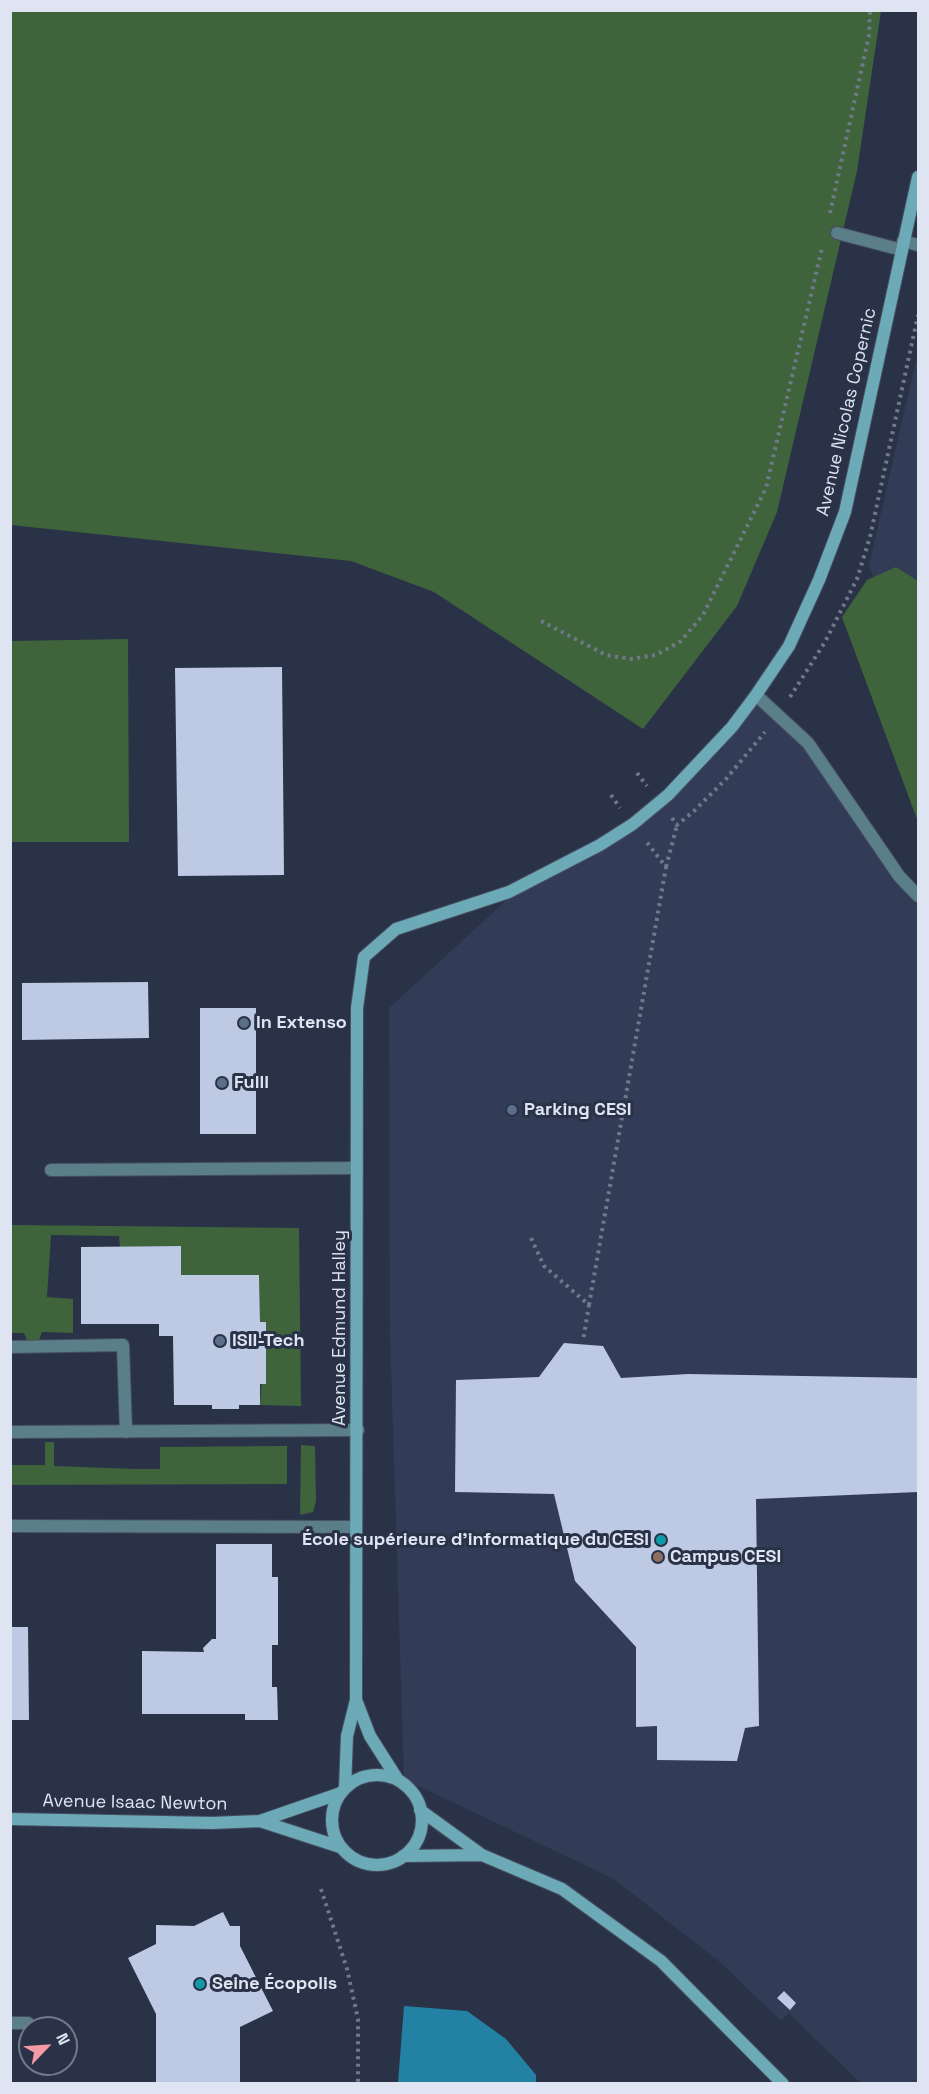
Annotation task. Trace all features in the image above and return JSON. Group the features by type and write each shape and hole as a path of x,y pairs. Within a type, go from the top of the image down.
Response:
{"street":[{"name":"Avenue Nicolas Copernic","path":"364,957 396,929 509,892 600,845 633,824 649,813 684,778 732,727 756,695 789,646 819,580 845,512 918,177"},
{"name":"Avenue Edmund Halley","path":"343,1790 347,1736 356,1700 358,989 364,957"},
{"name":"Avenue Edmund Halley","path":"356,1700 370,1736 398,1780"},
{"path":"403,1856 419,1835 420,1810 416,1798 398,1780 385,1775 370,1775 357,1779 343,1790 334,1806 331,1820 340,1847 357,1860 377,1865 403,1856 482,1855"},
{"name":"Avenue Isaac Newton","path":"10,1819 212,1823 260,1821 343,1790"},
{"path":"420,1810 482,1855 562,1889 661,1961 783,2084"},
{"name":"Avenue Isaac Newton","path":"260,1821 340,1847"}],"lane":[{"path":"831,232 903,246 918,245"},
{"path":"756,695 808,743 899,876 918,896"},
{"path":"51,1170 357,1168"},
{"path":"10,1347 123,1345 126,1432"},
{"path":"10,1432 358,1430"},
{"path":"10,1526 356,1527"}],"path":[{"path":"541,621 606,655 631,659 656,655 681,641 703,615 766,488 831,232 869,35 870,10"},
{"path":"611,795 666,867"},
{"path":"583,1341 666,867 677,825"},
{"path":"531,1238 544,1266 589,1305"},
{"path":"321,1889 347,1969 358,2019 358,2084"}],"shaded area":[{"path":"918,352 918,706 869,565"},
{"name":"Campus CESI","path":"756,695 808,743 918,896 918,2083 860,2083 789,2013 781,2021 721,1963 614,1879 404,1779 390,1335 389,1008 523,885 649,813"},
{"path":"404,2006 467,2011 506,2039 536,2075 536,2083 398,2083"}],"green space":[{"path":"11,11 881,11 857,171 777,512 737,606 643,729 434,592 351,561 11,525"},
{"path":"896,567 918,581 918,822 842,617 867,580"},
{"path":"128,639 129,842 11,842 11,641"},
{"path":"11,1225 299,1228 301,1406 260,1405 266,1322 260,1322 259,1275 181,1275 181,1246 120,1247 119,1236 51,1235 47,1297 73,1299 73,1333 42,1332 39,1340 27,1340 24,1333 11,1333"},
{"path":"45,1442 54,1442 54,1466 135,1469 160,1469 160,1447 287,1446 287,1484 11,1485 11,1465 45,1465"},
{"path":"301,1445 315,1446 316,1501 313,1512 300,1515"}],"building":[{"path":"282,667 284,875 178,876 175,668"},
{"path":"148,982 149,1038 22,1040 22,983"},
{"path":"200,1008 256,1008 256,1134 200,1134"},
{"path":"181,1246 181,1275 259,1275 260,1322 266,1322 266,1384 260,1384 260,1405 239,1405 239,1409 212,1409 212,1405 174,1405 173,1336 159,1336 159,1324 81,1324 81,1247"},
{"name":"École supérieure d'informatique du CESI","path":"564,1343 603,1346 621,1378 688,1374 918,1378 918,1492 756,1499 759,1726 745,1728 737,1761 657,1760 657,1726 636,1727 636,1647 575,1581 554,1494 455,1492 456,1380 539,1377"},
{"path":"216,1544 272,1544 272,1577 278,1577 278,1645 272,1645 272,1687 277,1687 278,1720 245,1720 245,1714 142,1714 142,1651 204,1652 203,1648 212,1639 216,1639"},
{"path":"10,1627 28,1627 29,1720 10,1720"},
{"name":"Seine Écopolis","path":"223,1912 230,1926 240,1926 240,1946 273,2011 240,2027 240,2084 156,2084 156,2014 128,1958 156,1944 156,1925 194,1926"},
{"path":"784,1991 796,2003 790,2010 777,1998"}],"place":[{"name":"In Extenso","path":"244,1023"},
{"name":"Fulll","path":"222,1083"},
{"name":"Parking CESI","path":"512,1110"},
{"name":"ISII-Tech","path":"220,1341"},
{"name":"École supérieure d'informatique du CESI","path":"661,1540"},
{"name":"Campus CESI","path":"658,1557"},
{"name":"Seine Écopolis","path":"200,1984"}]}
